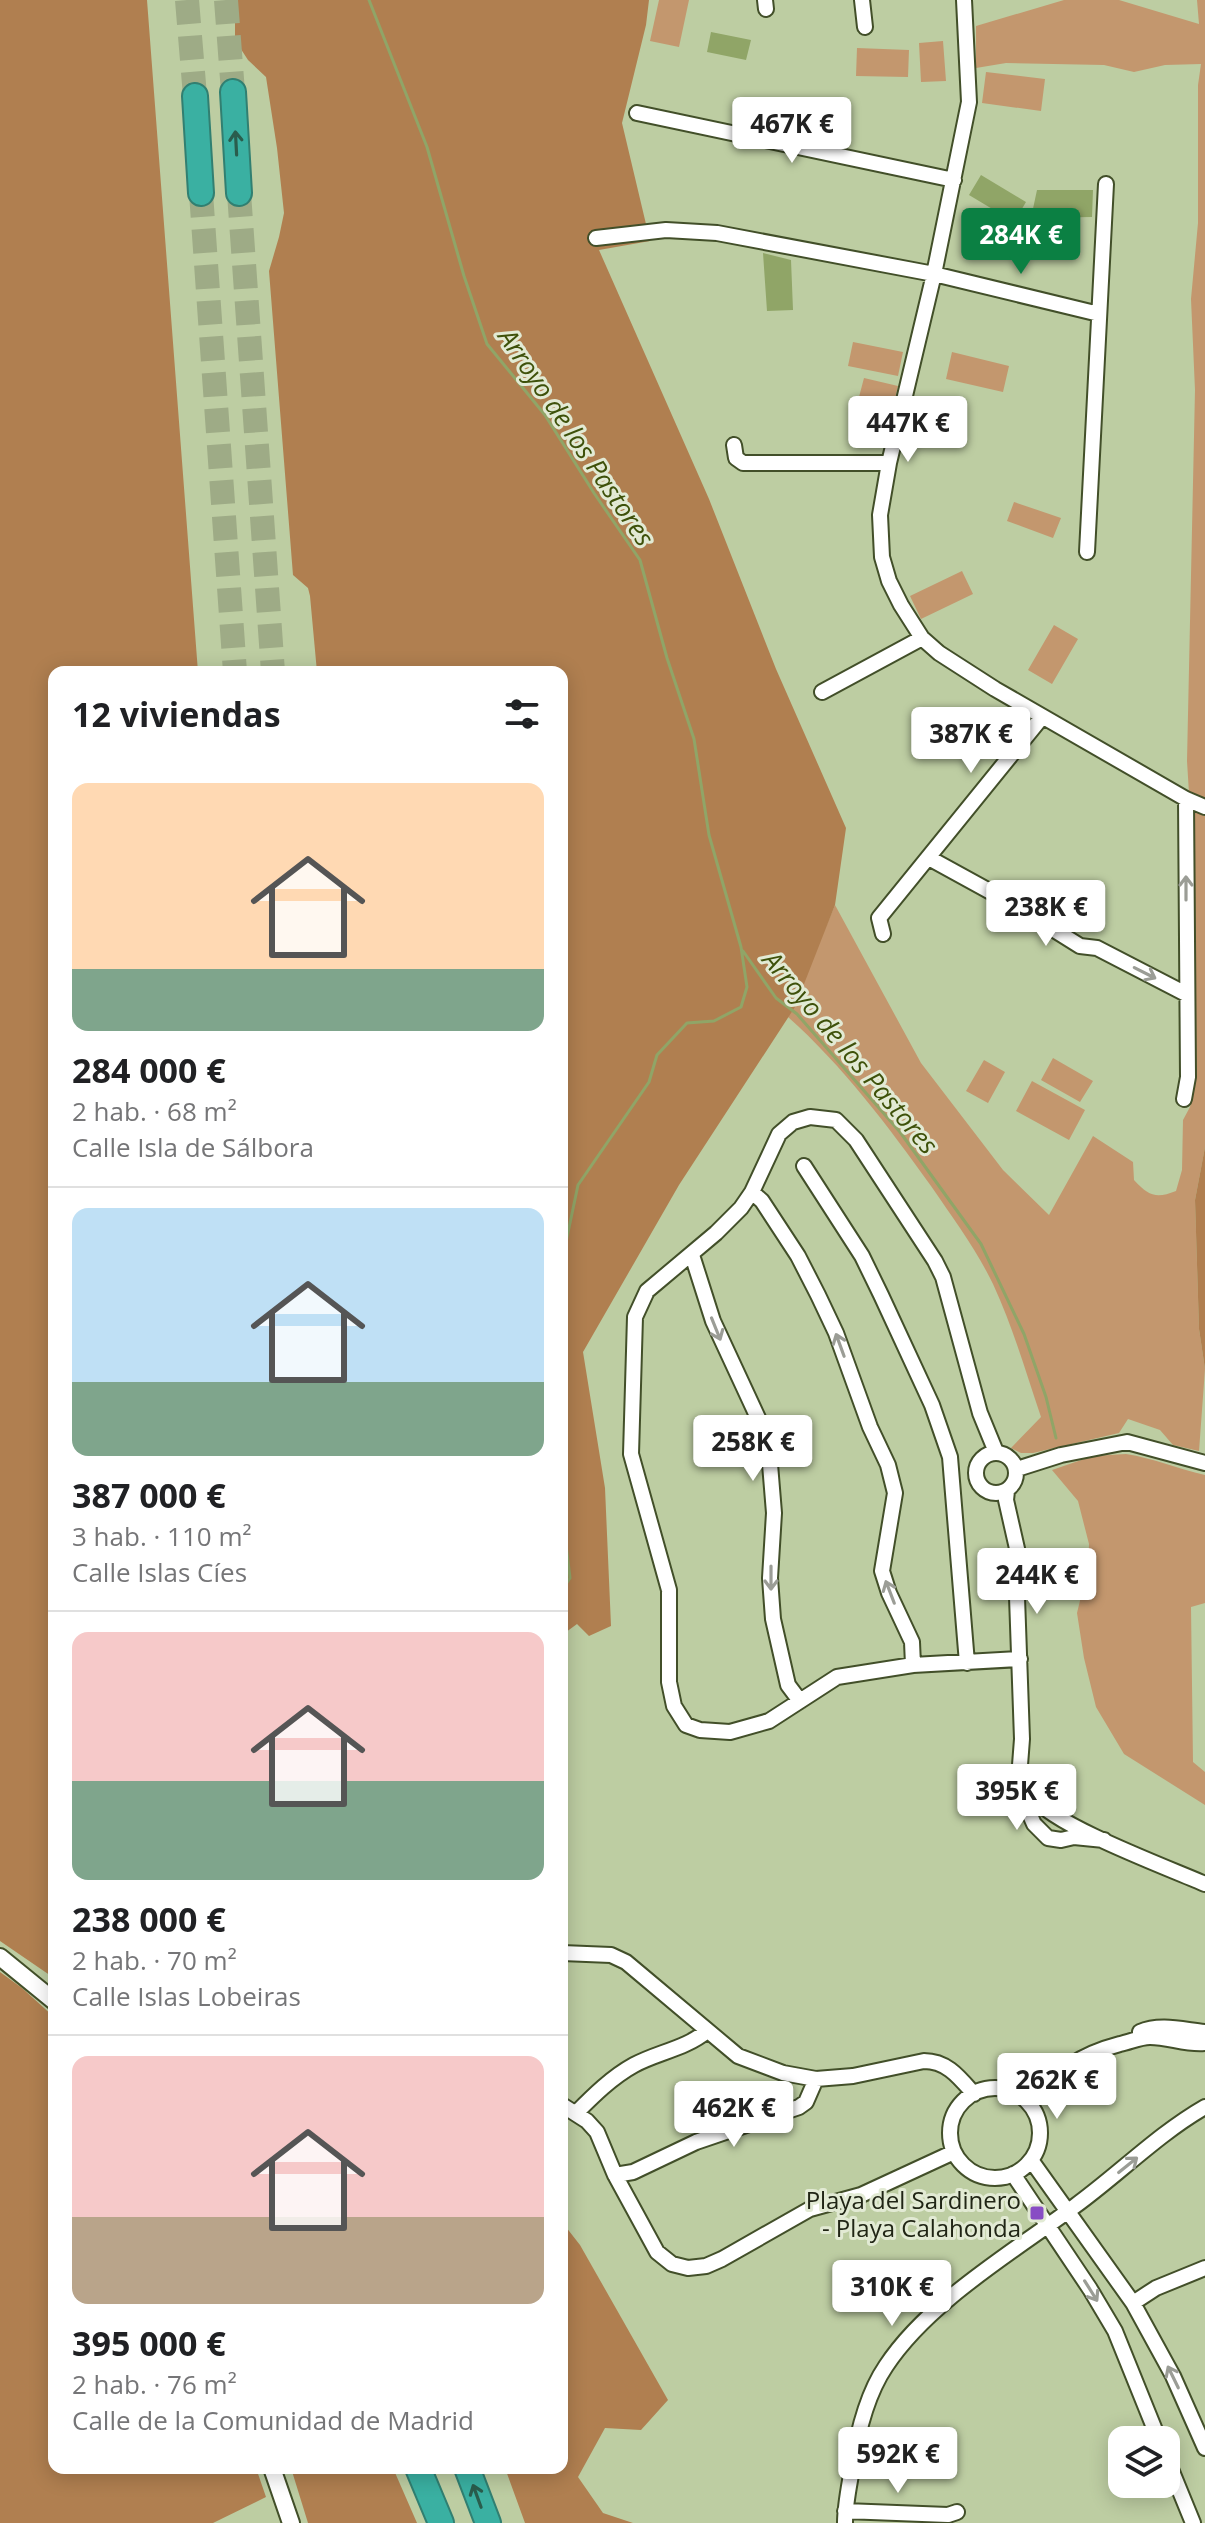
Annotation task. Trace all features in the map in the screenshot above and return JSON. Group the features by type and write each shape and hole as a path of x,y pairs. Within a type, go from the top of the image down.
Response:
{"highway":[{"path":"233,92 239,193"},
{"path":"195,96 201,193"},
{"path":"420,2474 437,2516"},
{"path":"469,2474 488,2523"}],"street":[{"path":"862,0 865,27"},
{"path":"964,0 969,102 880,515 882,557 889,581 922,638 963,669 1042,717 1205,807"},
{"path":"637,113 954,180"},
{"path":"1087,552 1106,184"},
{"path":"596,238 666,230 717,233 934,274 1099,314"},
{"path":"734,445 736,458 743,463 889,463"},
{"path":"822,692 922,638"},
{"path":"883,934 879,918 1042,717"},
{"path":"1184,1099 1188,1077 1186,799"},
{"path":"929,858 1011,903 1080,946 1097,948 1186,994"},
{"path":"996,1452 980,1413 943,1277 935,1261 856,1140 836,1120 810,1117 793,1122 779,1134 752,1192 741,1208 692,1255 647,1291 635,1317 631,1454 669,1590 669,1682 674,1706 686,1725 700,1730 730,1732 769,1721 837,1677 913,1665 1020,1659"},
{"path":"804,1166 862,1256 932,1405 950,1457 967,1663"},
{"path":"752,1192 762,1201 798,1256 818,1295 888,1465 895,1493 882,1571 912,1642 913,1665"},
{"path":"692,1255 713,1321 758,1418 770,1464 774,1513 770,1578 773,1619 788,1685 800,1701"},
{"path":"1017,1469 1061,1455 1127,1442 1205,1463"},
{"path":"996,1452 1010,1457 1017,1469 1016,1482 1007,1491 995,1494 983,1490 976,1479 976,1466 984,1456 996,1452"},
{"path":"1007,1491 1006,1500 1018,1553 1022,1739 1019,1778 1027,1808 1034,1824 1048,1838 1104,1840"},
{"path":"1022,1739 1028,1779 1036,1800 1065,1821 1205,1884"},
{"path":"568,1953 611,1955 626,1962 738,2056 783,2073 816,2079 853,2076 935,2061 947,2066 974,2094"},
{"path":"0,1957 48,1996"},
{"path":"1030,2104 1051,2079 1071,2063 1147,2029 1169,2027 1205,2032"},
{"path":"576,2113 631,2066 687,2045 707,2031"},
{"path":"1111,2046 1147,2037 1190,2044 1205,2043"},
{"path":"615,2175 633,2172 696,2142 799,2107 806,2102 816,2079"},
{"path":"988,2089 1003,2089 1018,2094 1030,2104 1040,2132 1038,2146 1022,2170 990,2178 969,2170 954,2152 950,2136 952,2119 960,2104 974,2094 988,2089"},
{"path":"957,2512 948,2515 845,2517 855,2447 873,2392 885,2367 902,2345 950,2297 1205,2107"},
{"path":"568,2108 597,2132 615,2175 657,2252 672,2264 688,2268 706,2266 810,2209 861,2195 954,2152"},
{"path":"1031,2160 1133,2303 1173,2376 1205,2448"},
{"path":"1013,2174 1115,2331 1153,2426"},
{"path":"1133,2303 1156,2288 1205,2268"},
{"path":"274,2474 291,2523"},
{"path":"1180,2491 1193,2523"}],"shaded area":[{"path":"0,0 147,0 198,666 48,666 48,1974 0,1941"},
{"path":"235,0 649,0 646,25 622,123 650,241 599,250 709,499 776,669 846,828 835,905 795,1007 679,1185 583,1352 605,1488 611,1626 589,1636 577,1624 568,1631 568,666 316,666 308,588 293,575 269,271 284,213 277,148 266,77 248,60 235,40"},
{"path":"659,0 689,0 679,47 650,41"},
{"path":"1064,0 1119,0 1199,24 1197,0 1205,0 1205,799 1189,793 1187,761 1195,390 1191,299 1198,223 1198,85 1201,64 1165,65 1134,72 1104,65 1006,63 976,68 976,26"},
{"path":"711,32 751,40 746,60 707,52"},
{"path":"943,41 946,81 921,82 919,43"},
{"path":"857,48 909,50 908,77 856,76"},
{"path":"986,72 1045,79 1041,111 982,103"},
{"path":"981,175 1026,202 1014,222 969,195"},
{"path":"1037,190 1093,190 1092,217 1031,218"},
{"path":"763,253 791,260 793,310 767,311"},
{"path":"853,342 903,352 898,376 848,366"},
{"path":"952,352 1009,366 1003,392 946,379"},
{"path":"864,378 898,386 884,443 849,435"},
{"path":"1014,502 1061,518 1053,538 1007,521"},
{"path":"962,571 973,594 921,619 910,596"},
{"path":"1054,625 1078,639 1052,684 1028,670"},
{"path":"1190,809 1205,816 1205,1147 1195,1200 1199,1329 1205,1369 1199,1451 1173,1445 1160,1430 1128,1419 1119,1433 1021,1453 1011,1448 1041,1417 993,1284 948,1210 881,1119 828,1056 788,1017 835,905 921,1063 1003,1170 1049,1215 1093,1136 1133,1162 1134,1180 1144,1190 1158,1195 1176,1191 1182,1170 1183,1120 1190,1107 1194,1081"},
{"path":"1053,1058 1093,1081 1080,1102 1041,1080"},
{"path":"984,1060 1005,1072 988,1103 966,1091"},
{"path":"1032,1081 1085,1110 1069,1140 1016,1111"},
{"path":"1205,1147 1205,1369 1199,1329 1195,1200"},
{"path":"1126,1454 1205,1475 1205,1603 1191,1607 1193,1762 1205,1772 1205,1805 1124,1754 1096,1707 1084,1658 1077,1613 1088,1568 1089,1544 1078,1501 1052,1470 1093,1456"},
{"path":"0,1972 48,2012 48,2474 258,2474 266,2497 213,2523 0,2523"},
{"path":"568,2230 580,2245 668,2400 641,2430 605,2428 578,2477 603,2513 633,2523 525,2523 507,2474 568,2474"},
{"path":"293,2474 396,2474 417,2523 308,2523"}],"waterway":[{"name":"Arroyo de los Pastores","path":"369,0 427,147 487,344 545,415 640,560 667,658 694,739 709,835 741,947 747,987 741,1007 714,1021 687,1023 657,1055 649,1082 578,1185 568,1232"},
{"name":"Arroyo de los Pastores","path":"743,951 776,998 797,1014 900,1132 981,1244 1024,1334 1046,1397 1056,1438"},
{"name":"Arroyo de los Pastores","path":"568,1561 568,1581"}],"tunnel":[{"path":"187,0 195,96"},
{"path":"226,0 233,92"},
{"path":"201,193 235,666"},
{"path":"239,193 273,666"}],"place":[{"name":"Playa del Sardinero - Playa Calahonda","path":"1037,2213"}]}
